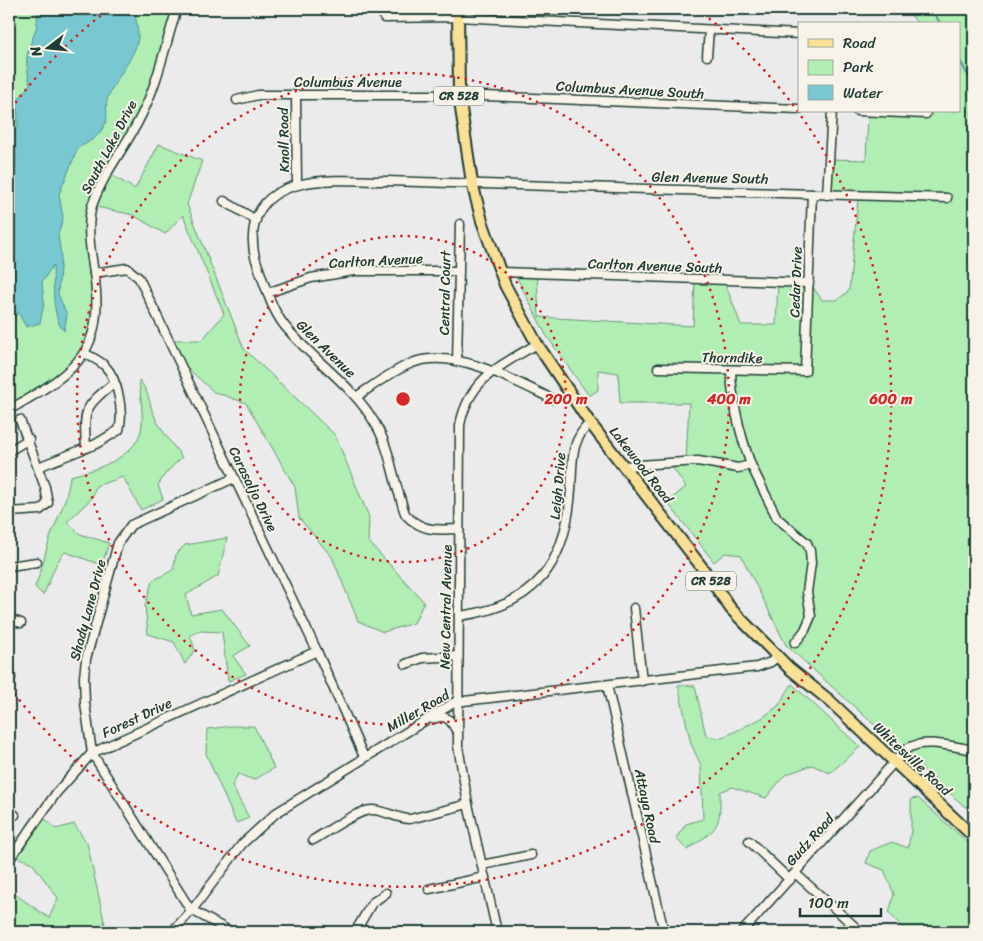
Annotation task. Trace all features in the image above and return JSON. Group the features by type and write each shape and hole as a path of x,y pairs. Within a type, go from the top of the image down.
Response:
{"main road":[{"name":"CR 528","path":"458,13 459,95 472,183"},
{"name":"Lakewood Road","path":"472,183 482,221 501,272 536,344 590,423 731,610 777,657 852,722"},
{"name":"Whitesville Road","path":"852,722 974,837"}],"street":[{"name":"South Lake Drive","path":"9,410 53,384 70,371 84,353 97,321 89,224 92,208 99,187 146,105 177,9"},
{"path":"384,18 458,13 708,30 798,34"},
{"path":"707,56 708,30"},
{"name":"Columbus Avenue","path":"237,100 258,95 459,95"},
{"name":"Knoll Road","path":"296,95 298,184"},
{"name":"Columbus Avenue South","path":"459,95 798,109"},
{"path":"827,195 832,112"},
{"path":"880,112 926,114"},
{"name":"Glen Avenue","path":"459,529 432,529 412,521 405,513 383,439 376,424 343,382 295,338 282,323 267,293 256,261 251,238 256,220 268,200 282,190 298,184 336,182 472,183"},
{"name":"Glen Avenue South","path":"472,183 947,198"},
{"name":"Cedar Drive","path":"805,371 812,194"},
{"path":"224,201 256,220"},
{"name":"Central Court","path":"457,362 460,224"},
{"name":"Carasaljo Drive","path":"94,273 127,268 139,278 173,345 317,651 364,757"},
{"name":"Carlton Avenue","path":"267,293 311,278 354,272 458,272"},
{"name":"Carlton Avenue South","path":"501,272 809,283"},
{"name":"New Central Avenue","path":"497,932 468,804 457,732 459,616 458,450 463,410 469,397 492,371 536,344"},
{"path":"38,467 86,448 118,430 121,415 114,383 106,366 84,353"},
{"path":"356,398 379,381 412,363 440,360 457,362 492,371 552,399"},
{"name":"Thorndike","path":"658,368 731,371 805,371"},
{"path":"731,371 736,412 742,440 751,465 777,518 807,543 810,551 811,563 807,592 811,616 805,630 795,643"},
{"path":"86,448 86,410 94,400 114,383"},
{"path":"9,512 40,510 48,503 29,439 20,420"},
{"name":"Leigh Drive","path":"459,616 485,613 508,604 532,587 550,567 566,533 576,440 590,423"},
{"path":"9,451 29,439"},
{"path":"624,466 698,461 738,468 751,465"},
{"name":"Shady Lane Drive","path":"192,910 133,821 92,753 85,703 84,677 86,659 118,542 131,526 234,478"},
{"path":"9,566 37,562"},
{"path":"634,608 642,680"},
{"path":"9,619 21,623"},
{"name":"Forest Drive","path":"9,860 57,792 92,753 317,651"},
{"path":"406,664 422,658 458,656"},
{"name":"Miller Road","path":"172,932 192,910 242,844 255,830 276,813 457,701 757,667 771,662 777,657"},
{"name":"Attaya Road","path":"608,685 664,932"},
{"path":"418,724 441,716 451,721 457,732"},
{"name":"Gudz Road","path":"742,932 912,744 936,744 974,750"},
{"path":"313,840 365,810 378,810 410,819 468,804"},
{"path":"749,841 860,932"},
{"path":"482,866 531,855"},
{"path":"429,889 485,877"},
{"path":"355,932 372,903 386,893"},
{"path":"192,910 231,932"}],"green space":[{"path":"9,9 177,9 154,86 108,173 135,189 159,144 202,161 187,204 244,349 335,435 369,517 368,541 424,602 414,623 383,632 358,621 332,557 299,518 295,487 246,403 214,392 184,365 173,340 202,340 224,314 183,215 165,234 133,215 92,206 97,321 78,362 9,410"},
{"path":"906,9 974,9 974,815 786,645 741,555 725,553 714,562 667,502 686,487 667,460 686,460 689,403 620,403 618,373 598,370 598,390 589,396 546,335 515,274 537,275 539,317 693,326 695,279 724,280 741,325 776,325 778,282 810,283 822,300 837,300 849,291 858,200 827,196 829,159 866,160 868,114 852,112 960,112 960,22 916,22"},
{"path":"139,380 146,392 159,425 182,457 166,473 158,485 163,499 141,510 123,477 96,486 92,498 67,522 80,534 109,543 102,565 65,552 55,566 43,595 35,587 51,535 65,499 70,476 104,466 126,453 134,445 140,435 142,423"},
{"path":"227,538 218,576 186,595 191,614 222,609 250,646 233,656 246,674 228,681 222,632 200,631 190,635 195,650 185,664 174,642 148,634 145,606 152,581 173,570 176,554 185,545"},
{"path":"792,684 860,747 830,773 812,765 785,775 766,798 732,787 720,792 718,821 715,827 687,850 676,838 686,824 703,819 701,765 691,744 678,685 695,686 706,736 722,738 762,718 778,706"},
{"path":"254,726 274,768 254,780 238,774 232,786 249,818 236,823 206,754 207,729"},
{"path":"918,798 974,848 974,927 957,932 907,932 889,913 894,894 884,870 866,863 870,851 892,842 908,848 911,831 911,799"},
{"path":"45,819 56,829 74,824 87,843 105,925 112,932 9,932 9,890 49,918 58,898 32,863 17,857"}],"water":[{"path":"37,9 135,9 138,30 135,49 108,97 106,122 96,137 78,148 59,194 63,218 58,235 61,255 58,294 67,315 64,331 57,318 55,309 53,265 42,282 44,303 40,323 26,327 18,312 9,326 9,183 14,173 16,162 15,150 10,140 18,125 17,101 30,84 27,59 36,27"}],"waterway":[{"path":"931,9 940,22"},
{"path":"960,61 974,86"}]}
